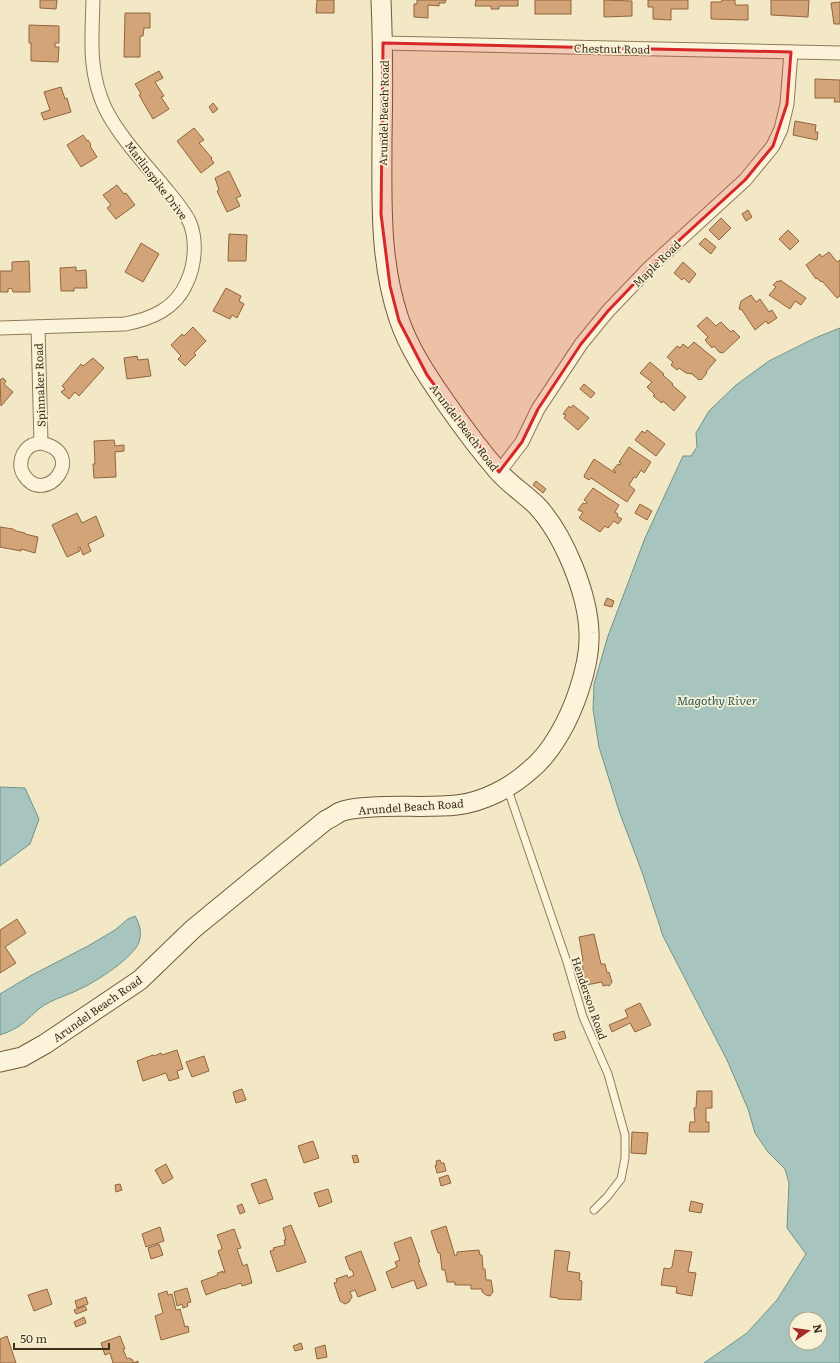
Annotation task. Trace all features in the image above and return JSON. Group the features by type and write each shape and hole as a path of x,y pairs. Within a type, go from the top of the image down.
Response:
{"street":[{"name":"Marlinspike Drive","path":"0,328 125,324 143,321 159,314 172,304 184,290 191,274 194,252 190,223 185,214 115,126 99,91 94,76 92,56 93,0"},
{"name":"Arundel Beach Road","path":"0,1062 22,1057 140,980 193,929 326,820 340,812 359,808 459,805 485,798 507,787 530,771 550,749 576,699 589,653 589,632 587,612 577,577 562,541 537,506 498,472 460,424 412,350 399,321 390,286 384,249 381,214 383,43 381,0"},
{"name":"Chestnut Road","path":"383,43 840,53"},
{"name":"Maple Road","path":"498,472 522,442 538,409 581,344 608,311 650,266 745,180 774,146 781,129 787,104 791,52"},
{"name":"Spinnaker Road","path":"38,327 41,442"}],"lane":[{"name":"Henderson Road","path":"507,787 567,962 583,1017 608,1074 625,1135 625,1158 621,1179 607,1197 594,1210"}],"highlighted area":[{"path":"383,43 791,52 787,104 773,146 745,180 650,267 608,311 581,344 538,409 522,442 499,472 427,375 399,321 390,286 381,214"}],"water":[{"name":"Magothy River","path":"840,328 840,1363 704,1363 747,1333 777,1300 806,1254 787,1228 789,1183 785,1169 768,1152 755,1133 748,1109 727,1060 663,936 642,872 619,811 599,747 593,709 594,684 608,636 645,538 683,456 691,456 697,447 696,433 709,411 736,385 769,361 815,338"},
{"path":"0,787 25,788 39,819 30,844 0,866"},
{"path":"135,916 140,929 140,935 139,942 130,955 105,975 89,985 44,1005 20,1026 0,1035 0,994 30,976 88,946 115,930 128,919"}],"building":[{"path":"40,0 57,0 56,9 40,8"},
{"path":"317,0 334,0 334,13 316,13"},
{"path":"417,0 446,0 445,3 439,3 439,6 428,5 428,18 414,17 414,4 417,4"},
{"path":"476,0 518,0 518,6 499,6 499,9 491,9 491,6 475,6"},
{"path":"535,0 571,0 571,14 535,14"},
{"path":"604,0 632,1 632,16 604,17"},
{"path":"648,0 688,0 688,9 671,9 671,20 653,19 653,7 648,7"},
{"path":"722,0 735,0 735,5 748,5 748,20 711,19 711,2 721,2"},
{"path":"771,0 809,0 808,17 771,15"},
{"path":"840,2 840,24 834,24 831,3"},
{"path":"125,13 150,13 150,28 144,28 143,36 140,36 140,57 124,57"},
{"path":"29,25 59,26 59,43 55,43 55,47 59,47 58,62 31,61"},
{"path":"159,71 163,78 155,82 164,96 161,97 169,109 153,119 139,95 141,94 135,84"},
{"path":"815,79 840,80 840,102 834,102 835,98 815,98"},
{"path":"61,87 65,99 67,98 71,112 44,120 41,113 50,110 44,92"},
{"path":"213,103 218,109 213,113 209,107"},
{"path":"795,121 816,125 815,132 818,132 817,140 793,135"},
{"path":"194,128 204,140 199,143 212,158 211,159 214,163 201,173 177,141"},
{"path":"83,135 90,143 90,146 97,157 81,167 67,145"},
{"path":"229,171 241,196 236,198 240,206 227,212 217,191 219,190 215,178"},
{"path":"117,185 124,194 126,193 135,205 116,219 107,208 111,205 103,195"},
{"path":"748,210 752,217 746,221 742,214"},
{"path":"721,218 731,228 719,240 709,230"},
{"path":"788,230 799,241 790,250 779,239"},
{"path":"229,234 247,235 246,261 228,261"},
{"path":"705,238 716,247 711,254 699,244"},
{"path":"141,243 159,254 143,282 125,272"},
{"path":"829,252 837,262 840,260 840,296 837,298 822,281 821,282 817,278 816,279 806,265 820,254 822,257"},
{"path":"29,261 30,292 13,292 11,288 8,289 8,292 0,292 0,271 12,271 12,262"},
{"path":"683,262 696,274 689,283 684,278 682,280 674,273"},
{"path":"76,267 76,271 86,270 87,288 74,288 74,291 61,291 60,268"},
{"path":"780,280 806,298 801,305 795,301 790,309 769,295 776,287 773,285"},
{"path":"226,288 241,296 239,301 244,304 237,318 232,315 230,319 213,311"},
{"path":"751,295 756,302 760,299 769,312 772,310 777,318 768,324 766,321 755,330 742,310 739,309 741,301"},
{"path":"707,317 716,326 721,322 731,332 733,330 740,337 723,353 719,352 714,346 712,348 705,340 708,337 697,326"},
{"path":"193,327 206,341 194,353 196,355 185,366 178,359 181,356 171,345 182,334 184,336"},
{"path":"694,342 716,360 701,380 693,374 686,373 679,368 677,370 671,365 673,362 667,357 677,346 680,348 683,344 688,348"},
{"path":"137,356 138,360 148,359 151,376 127,379 124,358"},
{"path":"93,358 104,368 79,396 75,392 69,399 61,392 65,389 62,386 81,364 83,366"},
{"path":"650,362 686,397 674,411 663,401 662,403 653,396 655,395 647,387 652,382 640,373"},
{"path":"3,378 6,381 4,384 13,392 1,406 0,380"},
{"path":"584,384 595,393 591,398 580,389"},
{"path":"573,405 589,418 578,430 564,418 566,415 563,414 569,406 571,408"},
{"path":"647,430 665,444 656,456 635,440 642,431 645,433"},
{"path":"114,440 115,446 124,445 124,451 115,452 116,477 94,478 94,441"},
{"path":"629,447 651,462 644,473 641,470 629,485 635,490 627,502 591,478 589,480 584,477 594,459 615,473 616,472 613,470 618,464 620,465 621,463 619,462"},
{"path":"536,481 546,489 543,493 533,485"},
{"path":"593,488 619,505 615,512 618,514 617,516 622,519 618,524 614,521 608,528 605,526 600,532 579,518 583,512 578,510 583,503 586,504 587,502 584,500"},
{"path":"640,504 652,511 647,520 635,513"},
{"path":"77,513 82,523 96,516 104,536 88,544 91,551 83,555 80,547 78,548 80,551 67,557 52,525"},
{"path":"0,527 13,529 38,537 35,553 21,549 21,551 0,547"},
{"path":"607,598 614,601 612,607 604,605"},
{"path":"17,919 26,933 5,947 16,963 0,973 0,930"},
{"path":"594,934 601,964 605,964 607,973 609,972 612,982 609,986 603,986 602,982 586,985 584,975 582,975 583,960 579,937"},
{"path":"640,1003 651,1025 635,1032 630,1023 612,1032 609,1025 628,1017 625,1010"},
{"path":"564,1031 566,1038 555,1041 553,1034"},
{"path":"177,1050 183,1069 177,1071 179,1078 169,1081 166,1073 143,1081 137,1061 153,1055 154,1056 161,1053 162,1055"},
{"path":"204,1056 209,1071 192,1077 186,1062"},
{"path":"242,1089 246,1100 236,1103 233,1092"},
{"path":"697,1091 712,1091 712,1108 706,1108 706,1122 709,1122 709,1132 689,1132 690,1122 695,1122 694,1108 696,1108"},
{"path":"632,1132 648,1133 646,1154 631,1153"},
{"path":"313,1141 319,1158 304,1163 298,1146"},
{"path":"357,1155 359,1162 354,1163 352,1156"},
{"path":"440,1160 441,1163 444,1163 446,1171 437,1173 435,1165 437,1165 436,1161"},
{"path":"166,1164 173,1178 163,1184 155,1170"},
{"path":"448,1175 451,1183 441,1186 439,1178"},
{"path":"266,1179 273,1199 259,1204 251,1184"},
{"path":"120,1184 122,1190 116,1192 115,1185"},
{"path":"328,1189 332,1202 319,1207 314,1193"},
{"path":"691,1201 703,1204 701,1213 689,1211"},
{"path":"242,1204 245,1212 240,1214 237,1206"},
{"path":"291,1225 306,1262 277,1272 270,1251 274,1250 273,1248 285,1245 284,1240 286,1240 283,1228"},
{"path":"446,1226 455,1256 457,1255 457,1252 479,1250 480,1255 482,1255 483,1269 485,1269 486,1280 491,1280 493,1292 490,1296 482,1292 482,1289 471,1289 471,1285 455,1285 455,1282 447,1282 445,1270 442,1270 440,1253 438,1253 431,1231"},
{"path":"160,1227 164,1241 146,1247 142,1234"},
{"path":"234,1229 241,1248 237,1249 243,1266 247,1264 252,1283 242,1286 241,1283 206,1295 201,1281 218,1275 217,1273 223,1271 223,1273 225,1272 218,1251 222,1249 217,1235"},
{"path":"411,1237 420,1262 418,1262 427,1285 417,1289 414,1280 392,1288 386,1272 397,1267 395,1262 400,1260 394,1243"},
{"path":"159,1244 163,1255 151,1259 148,1248"},
{"path":"555,1250 570,1252 567,1271 580,1273 579,1280 582,1281 581,1300 558,1299 550,1297"},
{"path":"675,1250 692,1252 688,1272 696,1273 692,1296 676,1293 677,1287 661,1285 664,1268 669,1269 672,1267"},
{"path":"361,1251 376,1290 358,1297 355,1290 350,1292 352,1297 349,1302 345,1304 340,1301 334,1283 337,1282 336,1279 347,1275 348,1278 354,1275 352,1270 350,1270 345,1257"},
{"path":"187,1288 191,1302 187,1303 188,1306 183,1308 182,1304 177,1306 174,1292"},
{"path":"47,1289 52,1304 34,1311 28,1295"},
{"path":"167,1291 168,1295 172,1294 176,1310 180,1309 185,1327 188,1326 189,1332 161,1340 155,1316 163,1313 158,1294"},
{"path":"86,1297 88,1304 77,1308 75,1301"},
{"path":"85,1306 87,1310 76,1314 74,1310"},
{"path":"84,1317 86,1323 76,1327 74,1322"},
{"path":"7,1336 16,1363 0,1363 0,1339"},
{"path":"120,1336 127,1359 129,1358 133,1360 133,1363 113,1363 110,1353 105,1355 101,1343"},
{"path":"301,1343 303,1349 295,1351 293,1346"},
{"path":"325,1345 327,1357 317,1359 315,1348"}]}
